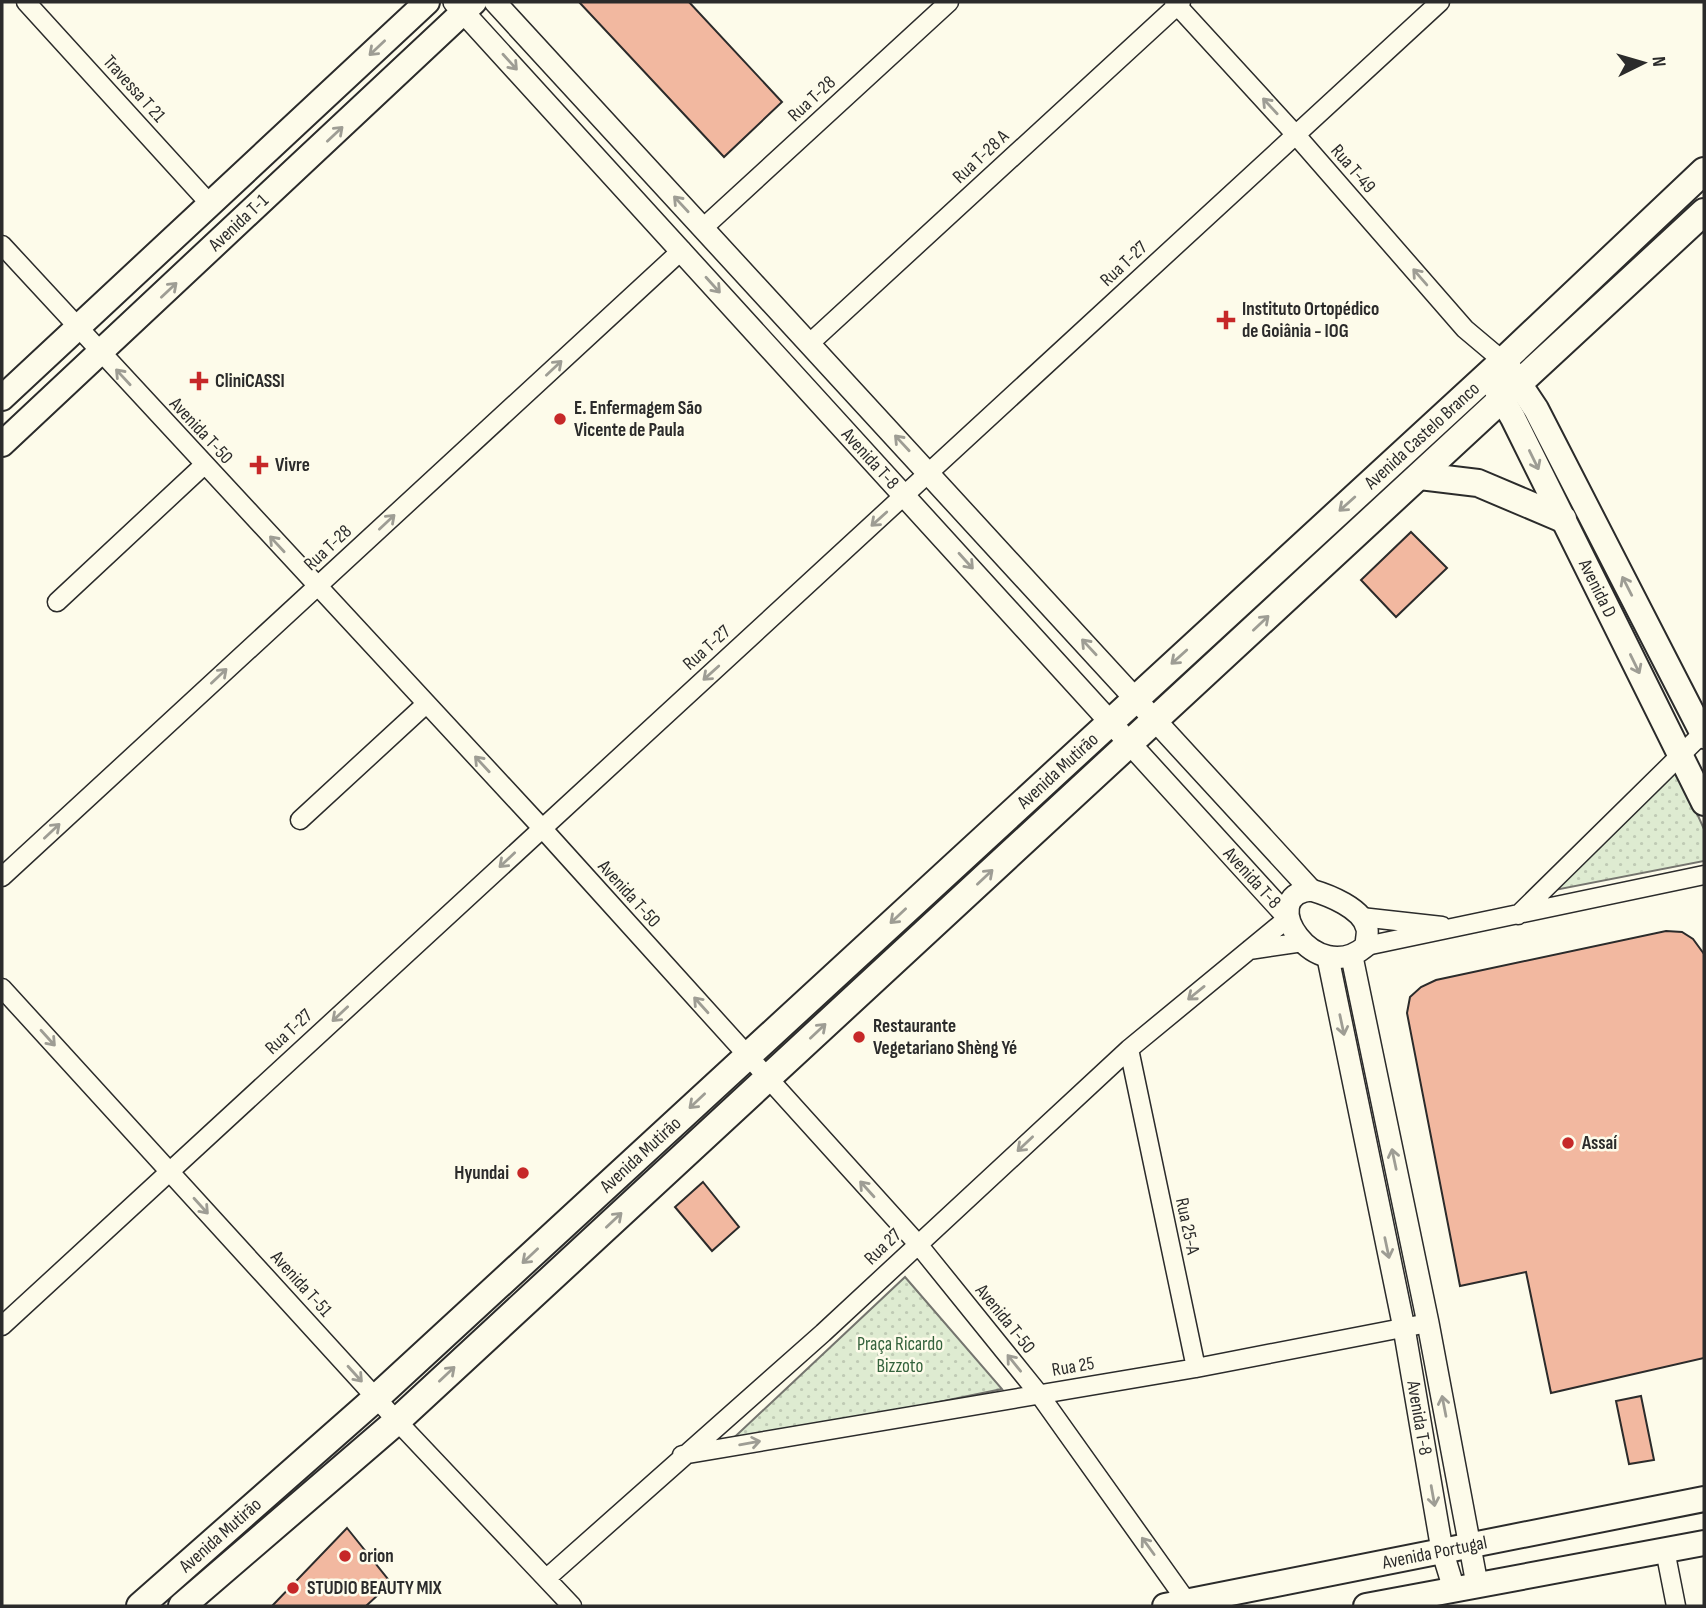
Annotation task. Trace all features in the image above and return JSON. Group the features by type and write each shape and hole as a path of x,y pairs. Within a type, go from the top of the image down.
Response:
{"main road":[{"name":"Avenida T-1","path":"2,398 427,2"},
{"name":"Avenida T-1","path":"2,444 101,353 464,5"},
{"name":"Avenida Castelo Branco","path":"1136,697 1495,368 1704,171"},
{"name":"Avenida Castelo Branco","path":"1156,719 1704,212"},
{"name":"Avenida D","path":"1495,368 1511,391 1704,734"},
{"name":"Avenida D","path":"1511,391 1563,519 1704,803"},
{"path":"1420,476 1478,483 1523,499 1563,519"},
{"name":"Avenida Mutirão","path":"140,1606 376,1398 1136,697"},
{"name":"Avenida Mutirão","path":"183,1606 397,1421 1156,719"},
{"name":"Avenida Portugal","path":"1181,1605 1704,1499"},
{"name":"Avenida Portugal","path":"1366,1606 1413,1602 1466,1587 1704,1543"}],"street":[{"name":"Travessa T 21","path":"26,2 210,204"},
{"name":"Avenida T-8","path":"495,2 1311,890"},
{"name":"Rua T-28","path":"703,228 949,2"},
{"name":"Rua T-27","path":"2,1326 1440,2"},
{"name":"Rua T-49","path":"1177,3 1465,329 1495,368"},
{"name":"Rua T-28 A","path":"810,343 1177,3"},
{"name":"Avenida T-8","path":"464,5 682,250 1288,917"},
{"name":"Avenida T-50","path":"2,245 541,828 917,1243 1039,1394 1181,1605"},
{"name":"Rua T-28","path":"2,877 682,250"},
{"path":"58,602 204,465"},
{"path":"300,820 426,704"},
{"path":"1518,915 1679,755 1704,734"},
{"path":"1460,928 1361,917 1330,897 1311,890 1291,896 1287,904 1288,917 1303,942 1328,958 1704,875"},
{"name":"Rua 27","path":"548,1577 682,1455 823,1333 1106,1069 1288,917"},
{"path":"1359,952 1367,928 1361,917"},
{"path":"1249,950 1303,942"},
{"name":"Avenida T-8","path":"1359,952 1471,1545 1466,1587"},
{"name":"Avenida T-8","path":"1328,958 1404,1328 1442,1550 1466,1587"},
{"name":"Avenida T-51","path":"2,988 397,1421 548,1577 572,1606"},
{"name":"Rua 25-A","path":"1129,1049 1196,1368"},
{"path":"1106,1069 1138,1094"},
{"name":"Rua 25","path":"682,1455 1196,1368 1428,1323"},
{"path":"1665,1550 1675,1606"}],"green space":[{"path":"1676,767 1704,829 1704,861 1555,890"},
{"name":"Praça Ricardo Bizzoto","path":"905,1277 1002,1389 725,1446"}],"building":[{"path":"579,2 689,2 782,102 724,157"},
{"path":"1411,532 1447,568 1396,617 1361,580"},
{"name":"Assaí","path":"1666,931 1682,932 1693,939 1704,954 1704,1358 1551,1393 1526,1272 1460,1286 1407,1013 1410,997 1421,987 1436,980"},
{"path":"703,1182 739,1227 712,1251 675,1207"},
{"path":"1641,1396 1654,1460 1629,1464 1616,1401"},
{"name":"orion","path":"347,1528 391,1583 366,1606 272,1606"}],"place":[{"name":"Instituto Ortopédico de Goiânia - IOG","path":"1226,320"},
{"name":"CliniCASSI","path":"199,381"},
{"name":"E. Enfermagem São Vicente de Paula","path":"560,419"},
{"name":"Vivre","path":"259,465"},
{"name":"Restaurante Vegetariano Shèng Yé","path":"859,1037"},
{"name":"Assaí","path":"1568,1143"},
{"name":"Hyundai","path":"523,1173"},
{"name":"orion","path":"345,1556"},
{"name":"STUDIO BEAUTY MIX","path":"293,1588"}]}
